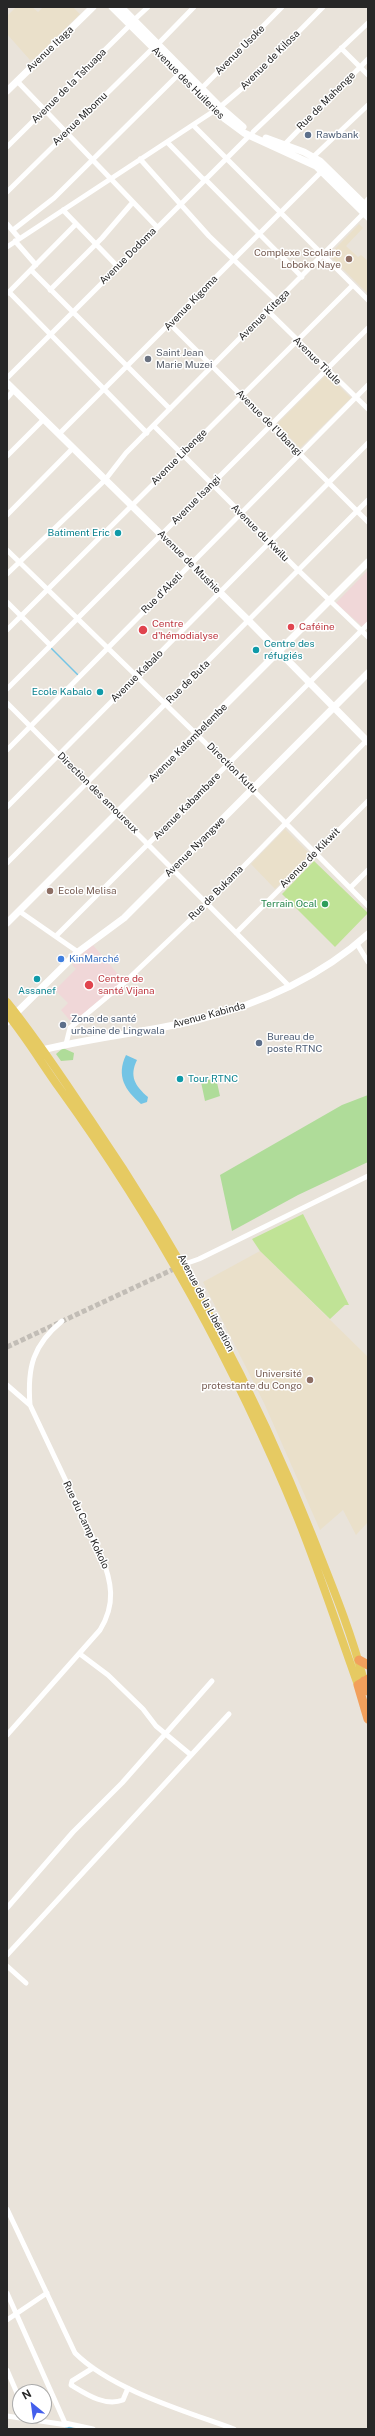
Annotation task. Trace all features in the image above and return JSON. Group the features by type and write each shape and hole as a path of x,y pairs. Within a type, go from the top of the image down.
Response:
{"highway":[{"path":"359,1660 368,1665"},
{"name":"Avenue de la Libération","path":"365,1687 368,1719"}],"main road":[{"name":"Avenue de la Libération","path":"7,1002 10,1017 105,1153 176,1268 207,1325 256,1425 298,1519 365,1687"},
{"name":"Avenue de la Libération","path":"10,1017 43,1050 134,1184 237,1367 283,1465 323,1563 359,1660 365,1687"}],"street":[{"name":"Avenue Itaga","path":"7,91 93,7"},
{"name":"Avenue des Huileries","path":"112,7 132,23 156,46 218,109 252,134 324,169"},
{"name":"Avenue des Huileries","path":"121,7 132,23"},
{"name":"Avenue de la Tshuapa","path":"7,147 148,7"},
{"name":"Avenue Mbomu","path":"7,192 194,7"},
{"name":"Avenue Usoke","path":"200,90 282,7"},
{"name":"Avenue de Kilosa","path":"7,246 140,159 168,143 218,109 246,85 323,7"},
{"name":"Avenue Dodoma","path":"7,378 157,227 180,206 226,158 368,23"},
{"name":"Avenue des Huileries","path":"156,46 179,74 200,90"},
{"path":"341,48 368,75"},
{"name":"Rue de Mahenge","path":"285,144 368,59"},
{"path":"13,230 54,198 179,74"},
{"path":"17,81 94,159 157,227"},
{"path":"313,157 368,105"},
{"path":"194,126 282,212 368,300"},
{"name":"Avenue des Huileries","path":"252,134 285,144 313,157 366,208"},
{"path":"168,143 302,277"},
{"path":"140,159 180,206 233,260 278,302"},
{"name":"Avenue Kigoma","path":"59,434 324,169"},
{"path":"50,290 133,202"},
{"name":"Avenue Kitega","path":"7,574 105,480 126,453 278,302 358,220 366,208"},
{"path":"63,210 118,267"},
{"path":"7,224 13,230 17,240 36,265"},
{"path":"76,224 8,293 51,334 147,433"},
{"path":"31,270 72,313 170,409"},
{"name":"Avenue Libenge","path":"7,630 241,394 353,285"},
{"name":"Avenue Titule","path":"268,311 326,370 368,409"},
{"name":"Avenue de l'Ubangi","path":"170,324 368,522"},
{"name":"Avenue Isangi","path":"7,689 368,328"},
{"name":"Avenue de Mushie","path":"7,383 161,534 367,741"},
{"name":"Rue d'Aketi","path":"7,750 368,385"},
{"path":"7,398 14,390"},
{"path":"7,456 44,419"},
{"name":"Avenue du Kwilu","path":"154,426 211,485 329,601 368,637"},
{"name":"Avenue Kabalo","path":"7,806 269,542 329,484 368,443"},
{"path":"7,514 73,448"},
{"name":"Rue de Buta","path":"7,863 368,500"},
{"name":"Direction Kutu","path":"7,550 253,789 368,906"},
{"name":"Avenue Kalembelembe","path":"8,922 368,562"},
{"path":"7,602 50,645"},
{"name":"Avenue Kabambare","path":"56,936 368,624"},
{"name":"Avenue Nyangwe","path":"10,1017 78,952 117,925 368,673"},
{"name":"Direction des amoureux","path":"7,703 290,987"},
{"name":"Rue de Bukama","path":"66,1044 70,1028 126,982 207,904 367,741"},
{"name":"Avenue de Kikwit","path":"236,933 368,801"},
{"path":"350,888 368,870"},
{"path":"19,911 78,952"},
{"name":"Avenue Kabinda","path":"34,1052 66,1044 192,1021 252,1003 290,987 320,970 357,944 368,934"},
{"path":"357,944 368,962"},
{"path":"180,1266 368,1176"},
{"name":"Rue du Camp Kokolo","path":"30,1405 29,1378 35,1354 46,1336 62,1321"},
{"name":"Rue du Camp Kokolo","path":"7,1385 30,1405 91,1532 111,1581 111,1603 105,1622 80,1654 7,1735"},
{"path":"80,1654 108,1675 165,1733 191,1755"},
{"path":"7,1908 73,1832 122,1783 212,1681"},
{"path":"7,1955 229,1714"},
{"path":"7,1966 26,1983"},
{"path":"8,2212 75,2353 94,2368 128,2388 234,2429"},
{"path":"7,2293 60,2413 67,2425"},
{"path":"7,2320 47,2293"},
{"path":"94,2368 72,2381 71,2385 97,2400 119,2402 123,2400 128,2388"},
{"path":"7,2370 13,2384"},
{"path":"52,2422 93,2429"}],"shaded area":[{"path":"16,7 32,7 38,12 43,7 73,7 80,14 34,59 30,60 7,34 7,16"},
{"name":"Complexe Scolaire Loboko Naye","path":"359,224 363,228 346,246 358,257 361,255 368,261 367,293 329,255"},
{"path":"327,374 351,398 300,448 277,424"},
{"path":"368,570 368,621 363,627 336,603"},
{"path":"285,829 310,854 275,889 251,864"},
{"name":"Centre de santé Vijana","path":"92,944 123,980 72,1023 61,1010 68,1003 55,990 76,969 72,965"},
{"name":"Université protestante du Congo","path":"260,1251 368,1357 368,1522 356,1535 343,1510 320,1530 264,1403 203,1282"}],"green space":[{"name":"Terrain Ocal","path":"314,861 368,913 335,947 282,894"},
{"path":"63,1048 74,1053 73,1060 61,1061 56,1054"},
{"path":"216,1078 220,1096 205,1101 201,1082"},
{"path":"368,1095 368,1162 298,1195 232,1231 220,1175 342,1105"},
{"path":"303,1214 349,1305 345,1305 330,1319 260,1251 252,1239"}],"water":[{"path":"126,1055 137,1060 134,1076 137,1085 148,1097 147,1102 141,1104 135,1099 124,1082 122,1070"}],"waterway":[{"path":"50,647 79,676"},
{"path":"66,2427 76,2429"}],"tunnel":[{"path":"7,1347 176,1268"}],"place":[{"name":"Rawbank","path":"308,135"},
{"name":"Complexe Scolaire Loboko Naye","path":"349,259"},
{"name":"Saint Jean Marie Muzei","path":"148,359"},
{"name":"Batiment Eric","path":"118,533"},
{"name":"Caféine","path":"291,627"},
{"name":"Centre d'hémodialyse","path":"143,630"},
{"name":"Centre des réfugiés","path":"256,650"},
{"name":"Ecole Kabalo","path":"100,692"},
{"name":"Ecole Melisa","path":"50,891"},
{"name":"Terrain Ocal","path":"325,904"},
{"name":"KinMarché","path":"61,959"},
{"name":"Assanef","path":"37,979"},
{"name":"Centre de santé Vijana","path":"89,985"},
{"name":"Zone de santé urbaine de Lingwala","path":"63,1025"},
{"name":"Bureau de poste RTNC","path":"259,1043"},
{"name":"Tour RTNC","path":"180,1079"},
{"name":"Université protestante du Congo","path":"310,1380"}]}
